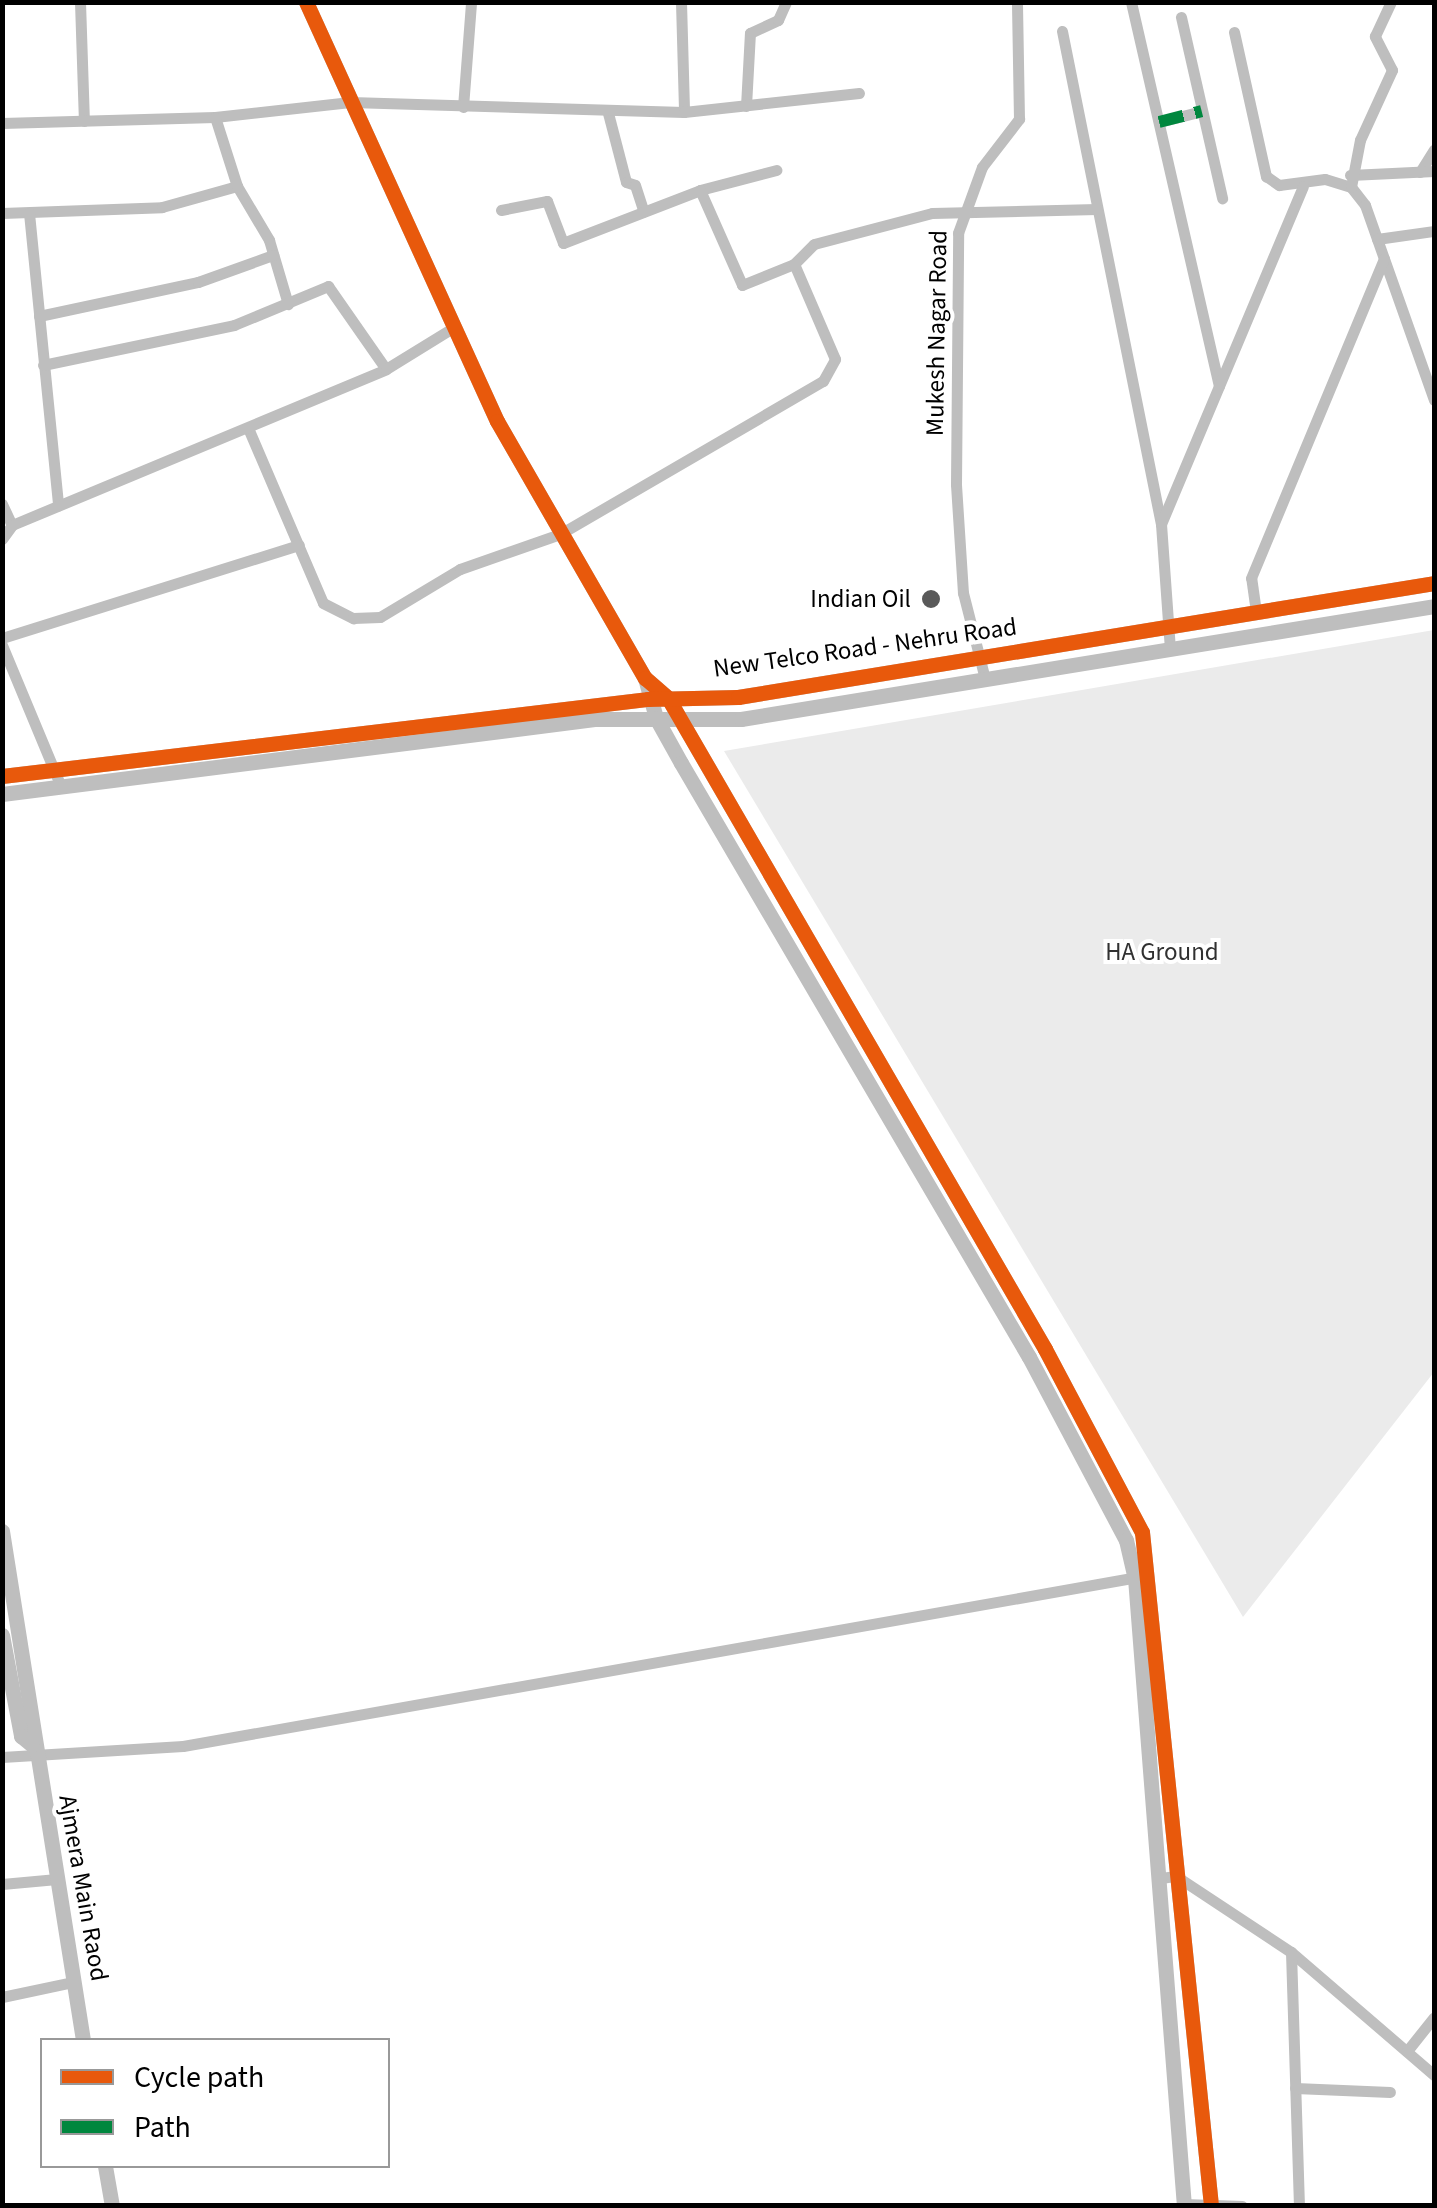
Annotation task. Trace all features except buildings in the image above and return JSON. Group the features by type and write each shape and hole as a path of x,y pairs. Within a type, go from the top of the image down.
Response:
{"street":[{"path":"80,2 84,121"},
{"path":"306,2 450,329 560,534 645,678 668,698 1045,1348 1142,1532 1142,1577 1168,1877 1184,2205 1242,2206"},
{"path":"462,107 471,2"},
{"path":"682,2 684,112"},
{"path":"746,106 746,42 755,26 778,20 786,2"},
{"name":"Mukesh Nagar Road","path":"985,679 963,593 956,484 963,212 982,167 1019,119 1018,2"},
{"path":"1132,2 1219,386"},
{"path":"1390,2 1374,36 1392,70 1351,181 1377,239 1434,400"},
{"path":"1181,18 1222,198"},
{"path":"1062,31 1161,524 1170,649"},
{"path":"1234,32 1260,165 1279,184 1302,186 1325,179 1351,181 1434,171"},
{"path":"2,123 215,117 350,102 608,113 684,112 858,92"},
{"path":"1159,122 1202,111"},
{"path":"608,113 626,182 636,185 644,212"},
{"path":"215,117 237,186 273,255 288,304"},
{"path":"1420,172 1434,150"},
{"path":"501,210 548,201 563,243 700,190 776,170"},
{"path":"2,213 162,207 237,186"},
{"path":"1161,524 1302,186"},
{"path":"700,190 742,285 794,264 814,244 932,213 1097,208"},
{"path":"29,213 58,506"},
{"path":"1377,239 1434,230"},
{"path":"39,316 198,282 273,255"},
{"path":"1256,612 1251,578 1384,259"},
{"path":"248,428 330,611 370,620 460,570 560,534 823,381 835,359 794,264"},
{"path":"44,365 201,334 328,286 386,369"},
{"path":"2,539 12,525 386,369 450,329"},
{"path":"2,504 12,525"},
{"path":"61,787 57,769 2,642 298,546"},
{"name":"New Telco Road - Nehru Road","path":"2,776 648,698 738,697 1434,583"},
{"name":"New Telco Road - Nehru Road","path":"2,794 369,745 656,718 740,719 1434,606"},
{"path":"645,678 656,718 1029,1358 1142,1577"},
{"path":"2,1531 36,1730 34,1752"},
{"path":"2,1758 34,1752 183,1746 1142,1577"},
{"path":"2,1635 21,1736 34,1752"},
{"name":"Ajmera Main Raod","path":"34,1752 84,2038"},
{"path":"1168,1877 1291,1952 1434,2075"},
{"path":"1168,1877 1211,2205"},
{"path":"2,1884 57,1880"},
{"path":"1291,1952 1298,2206"},
{"path":"2,1997 73,1982"},
{"path":"1406,2051 1434,2018"},
{"path":"1295,2088 1390,2092"},
{"path":"105,2168 112,2206"}],"green space":[{"name":"HA Ground","path":"1434,630 1434,1372 1243,1617 724,751"}],"marked path":[{"path":"1159,122 1202,111"}],"cycle path":[{"path":"306,2 497,421 645,678 668,698 1045,1349 1142,1532 1211,2206"},
{"path":"2,776 648,699 738,697 1434,583"}],"place":[{"name":"Indian Oil","path":"931,599"}]}
